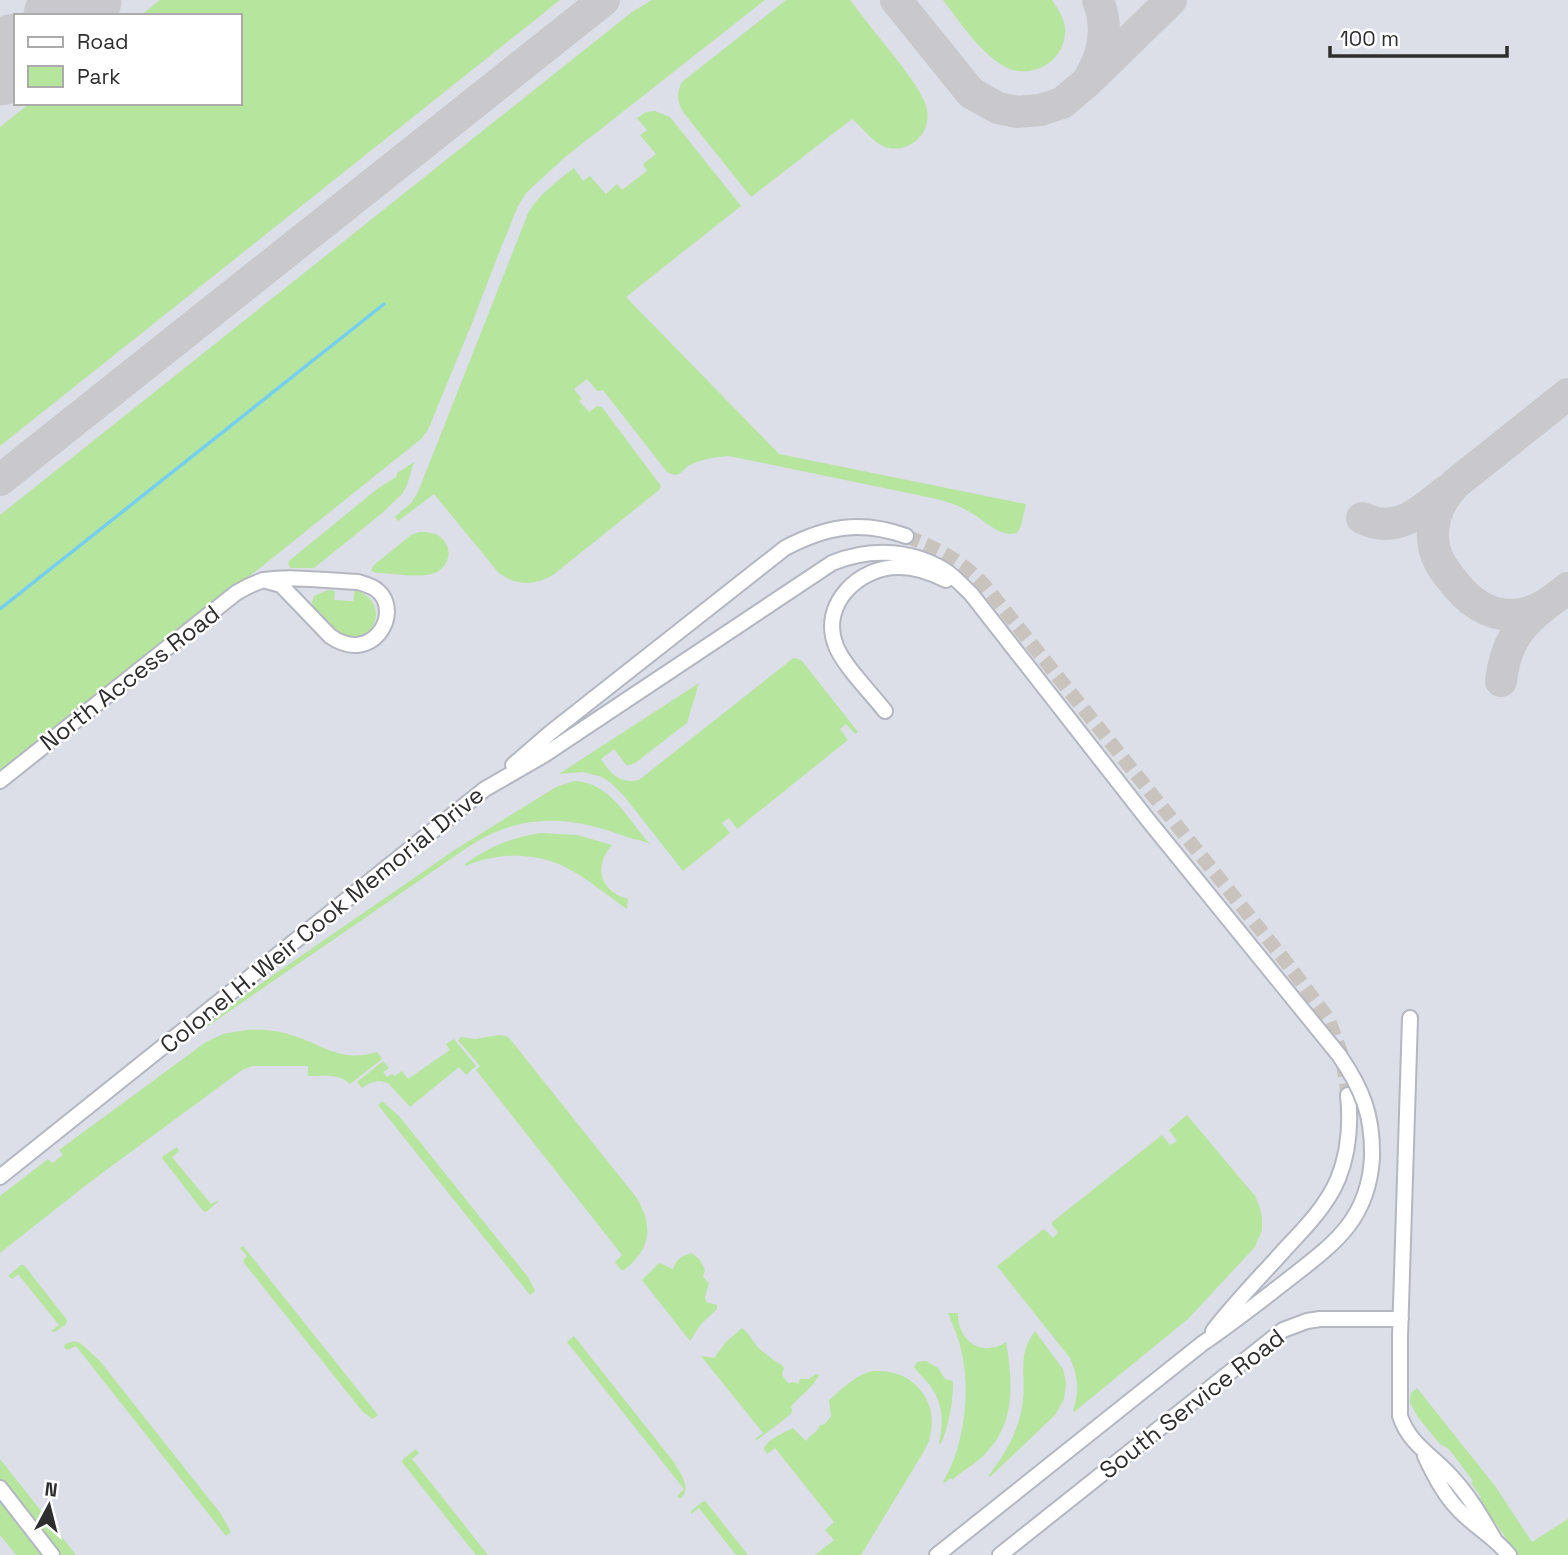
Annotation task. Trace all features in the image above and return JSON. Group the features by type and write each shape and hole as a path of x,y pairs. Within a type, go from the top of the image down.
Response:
{"street":[{"path":"485,789 550,733 785,548 825,530 843,527 877,528 906,536"},
{"name":"Colonel H. Weir Cook Memorial Drive","path":"0,1177 485,789 544,755 824,568 865,553 902,555 929,562 945,570 972,595"},
{"path":"885,710 835,646 832,628 834,612 851,585 865,575 881,569 901,567 920,570 940,577 972,595 1148,820 1345,1063 1367,1107 1372,1135 1371,1170 1365,1196 1351,1223 1332,1245 1203,1343 937,1555"},
{"name":"North Access Road","path":"0,781 249,585 263,580 277,578 358,582 377,590 384,598 384,625 371,641 361,645 351,646 339,642 281,585 263,580"},
{"path":"1410,1018 1400,1416 1409,1436 1446,1471 1475,1504 1494,1539 1509,1555"},
{"path":"1203,1343 1229,1310 1310,1221 1331,1193 1346,1153 1349,1095"},
{"name":"South Service Road","path":"1000,1555 1283,1330 1307,1321 1401,1319"},
{"path":"0,1488 52,1555"}],"shaded area":[{"path":"0,0 1568,0 1568,1555 0,1555"}],"green space":[{"path":"160,0 560,0 0,446 0,127 28,105 242,105 242,14 142,14"},
{"path":"652,0 765,0 564,158 526,193 518,206 428,430 421,439 0,773 0,515 632,12"},
{"path":"786,0 850,0 916,86 928,115 918,139 894,149 876,142 852,119 751,197 683,112 678,94 682,82"},
{"path":"943,0 1052,0 1064,22 1064,42 1059,52 1044,66 1034,70 1012,70 985,52"},
{"path":"655,111 670,117 741,206 626,297 779,454 1026,504 1017,533 1004,533 974,514 937,499 729,456 703,460 688,466 679,474 672,474 667,472 603,390 597,391 587,379 574,389 582,399 579,401 589,412 597,406 602,407 661,486 553,575 532,583 504,577 434,494 398,521 395,517 412,502 418,492 529,211 544,193 574,168 583,181 590,176 606,194 617,184 622,190 647,171 643,164 656,154 640,135 647,130 637,118 646,112"},
{"path":"414,462 402,494 381,514 314,568 291,568 289,561"},
{"path":"419,532 435,534 445,542 448,558 442,568 437,572 419,576 371,571 374,565 411,535"},
{"path":"328,590 335,591 334,600 353,601 355,590 366,596 376,612 371,629 357,637 342,634 333,627 313,607 312,602 314,596"},
{"path":"796,658 802,661 858,732 855,734 846,724 840,729 848,740 737,829 729,818 722,823 730,833 683,871 610,782 583,772 559,774 699,683 687,723 635,763 627,766 614,749 601,759 616,777 626,781 639,780"},
{"path":"574,781 587,783 608,795 650,844 603,829 563,821 525,823 506,828 468,847 206,1025 256,987 456,849 556,787"},
{"path":"541,833 577,835 612,845 603,862 602,877 611,890 628,899 627,909 575,872 543,859 504,856 466,866 465,864 501,844"},
{"path":"246,1030 282,1032 334,1052 353,1056 377,1052 382,1059 350,1084 336,1077 308,1076 308,1066 253,1066 242,1070 90,1182 0,1253 0,1196 48,1159 52,1163 63,1155 59,1150 206,1042 223,1034"},
{"path":"499,1035 510,1039 642,1208 646,1218 647,1236 640,1254 624,1270 615,1262 622,1255 476,1070 480,1066 458,1040 461,1037 475,1039"},
{"path":"454,1039 476,1066 466,1075 459,1067 410,1107 388,1083 374,1082 362,1088 357,1082 383,1061 389,1068 383,1072 387,1077 402,1071 408,1079 450,1050 446,1044"},
{"path":"382,1101 399,1116 528,1277 535,1291 530,1295 378,1105"},
{"path":"1187,1115 1255,1196 1262,1217 1262,1230 1255,1247 1188,1319 1074,1412 1077,1384 1070,1358 997,1266 1044,1229 1053,1238 1058,1233 1051,1223 1162,1135 1170,1145 1177,1141 1169,1130"},
{"path":"177,1147 179,1151 172,1157 211,1204 219,1200 206,1212 162,1158"},
{"path":"243,1246 378,1415 372,1419 362,1411 244,1263 243,1260 247,1256 240,1248"},
{"path":"692,1253 700,1260 705,1270 703,1277 709,1283 706,1302 717,1305 717,1309 701,1324 690,1341 642,1280 659,1263 673,1269 680,1258"},
{"path":"24,1265 67,1320 66,1324 55,1332 51,1331 59,1325 18,1274 12,1279 8,1276"},
{"path":"948,1313 958,1313 962,1332 973,1344 988,1348 1006,1342 1010,1402 1007,1417 994,1444 976,1462 944,1483 957,1452 966,1400 961,1349"},
{"path":"742,1328 759,1348 783,1366 782,1375 788,1383 798,1384 800,1379 819,1375 791,1407 791,1414 757,1440 755,1439 763,1433 701,1356 714,1358 726,1342"},
{"path":"1035,1331 1063,1369 1066,1383 1064,1399 1055,1415 990,1477 1019,1421 1023,1400 1024,1356"},
{"path":"574,1336 673,1461 685,1486 684,1495 680,1499 677,1496 684,1489 567,1342"},
{"path":"74,1341 99,1360 221,1514 231,1532 226,1536 76,1346 67,1350 64,1347"},
{"path":"926,1361 938,1368 945,1379 953,1381 950,1413 941,1444 941,1412 937,1398 914,1367 917,1362"},
{"path":"873,1371 900,1375 921,1391 930,1410 930,1437 921,1457 861,1555 815,1555 834,1540 825,1530 834,1522 775,1448 767,1454 764,1449 772,1439 793,1428 806,1441 831,1416 829,1400 854,1379"},
{"path":"1417,1388 1495,1486 1532,1542 1568,1519 1568,1555 1518,1555 1479,1500 1481,1497 1471,1483 1473,1481 1449,1449 1440,1444 1417,1416 1410,1402 1411,1393"},
{"path":"416,1449 419,1453 412,1459 488,1555 476,1555 402,1462"},
{"path":"0,1459 76,1555 61,1555 0,1479"},
{"path":"0,1496 47,1555 16,1555 0,1535"},
{"path":"705,1501 748,1555 736,1555 699,1508 691,1514 691,1511"}],"waterway":[{"path":"0,609 384,304"}],"taxiway":[{"path":"0,480 604,0"},
{"path":"896,0 971,93 998,108 1017,112 1040,110 1062,103 1171,0"},
{"path":"1091,75 1104,38 1098,0"},
{"path":"1568,394 1455,484 1438,508 1433,537 1436,553 1446,572 1463,593 1489,611 1509,615 1528,612 1546,604 1568,588"},
{"path":"1362,518 1386,524 1407,519 1446,491"},
{"path":"1501,681 1509,647 1514,638 1526,622 1544,606"}],"runway":[{"path":"65,14 82,0"},
{"path":"0,66 14,55"}],"tunnel":[{"path":"906,536 949,557 986,587 1283,958 1328,1018 1341,1052 1348,1095"}]}
